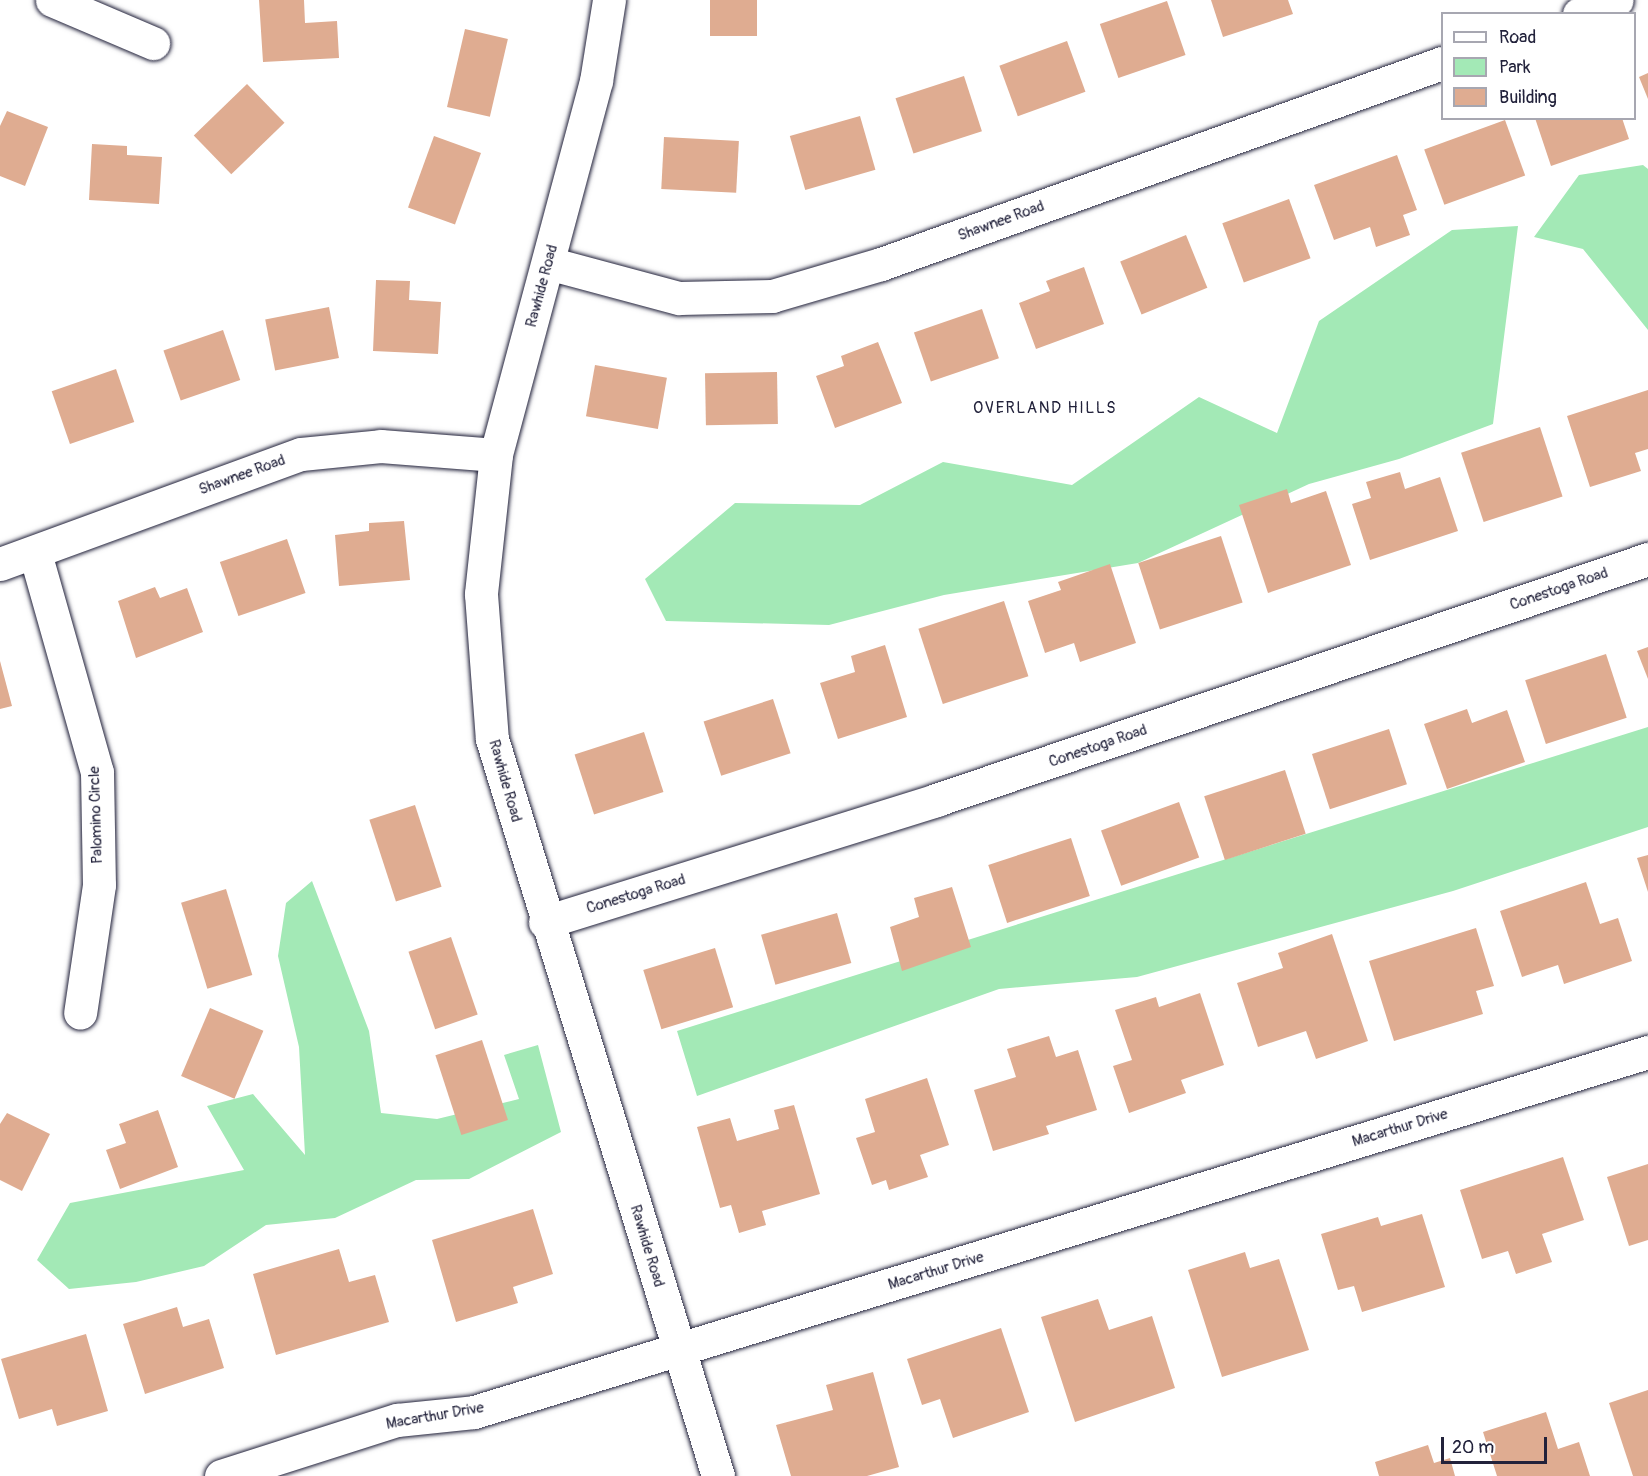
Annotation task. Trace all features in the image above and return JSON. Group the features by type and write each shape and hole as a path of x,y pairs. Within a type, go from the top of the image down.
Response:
{"street":[{"path":"52,0 153,43"},
{"name":"Rawhide Road","path":"609,0 597,81 496,455 481,594 492,739 545,922 718,1476"},
{"path":"1584,12 1617,0"},
{"name":"Shawnee Road","path":"548,263 679,298 772,296 881,264 1441,64"},
{"name":"Shawnee Road","path":"0,564 301,454 381,446 496,455"},
{"name":"Palomino Circle","path":"35,552 97,772 99,885 80,1013"},
{"name":"Conestoga Road","path":"545,922 936,800 1648,559"},
{"name":"Macarthur Drive","path":"221,1476 397,1420 474,1412 1648,1052"}],"green space":[{"path":"1643,165 1648,169 1648,330 1583,249 1534,237 1579,175"},
{"path":"1518,226 1493,424 1399,459 1309,484 1138,563 944,595 829,625 666,621 645,579 735,503 860,505 943,462 1072,485 1199,397 1277,433 1319,321 1452,230"},
{"path":"1648,727 1648,827 1453,891 1137,977 999,989 697,1096 677,1031"},
{"path":"312,881 369,1031 381,1113 437,1119 519,1099 504,1055 538,1045 561,1132 469,1179 416,1180 335,1218 266,1225 204,1266 136,1282 69,1289 37,1260 70,1203 244,1170 207,1106 253,1094 305,1155 299,1047 278,956 286,903"}],"building":[{"path":"259,0 304,0 305,23 337,21 339,58 263,62"},
{"path":"710,0 757,0 757,36 710,36"},
{"path":"1211,0 1288,0 1293,14 1223,37"},
{"path":"1167,1 1186,55 1118,78 1100,24"},
{"path":"465,29 508,39 490,117 447,107"},
{"path":"1067,41 1085,92 1018,116 999,66"},
{"path":"1648,73 1648,99 1639,77"},
{"path":"964,76 982,131 913,153 896,98"},
{"path":"247,84 285,123 231,174 194,135"},
{"path":"7,111 48,127 25,186 0,176 0,126"},
{"path":"860,116 875,170 805,190 790,136"},
{"path":"1505,120 1525,175 1444,205 1424,149"},
{"path":"1536,120 1623,120 1629,139 1551,166"},
{"path":"434,136 481,153 455,225 408,207"},
{"path":"664,137 739,141 736,193 661,189"},
{"path":"92,144 127,146 127,155 162,157 159,204 89,200"},
{"path":"1397,155 1417,210 1403,215 1410,235 1376,247 1370,227 1334,240 1314,185"},
{"path":"1289,199 1311,258 1244,282 1222,223"},
{"path":"1186,235 1207,288 1142,314 1120,262"},
{"path":"1084,267 1104,324 1036,349 1019,303 1050,291 1046,281"},
{"path":"376,280 410,281 409,300 441,302 438,354 373,351"},
{"path":"329,307 339,358 275,370 265,319"},
{"path":"982,309 999,358 931,382 914,332"},
{"path":"223,330 240,380 181,401 163,351"},
{"path":"878,342 902,403 835,428 816,376 844,366 841,356"},
{"path":"595,365 667,378 658,429 586,416"},
{"path":"116,369 134,422 70,444 52,391"},
{"path":"777,372 778,424 706,425 705,373"},
{"path":"1648,390 1648,449 1635,453 1641,471 1590,487 1567,416"},
{"path":"1540,427 1563,496 1484,522 1461,453"},
{"path":"1400,472 1405,489 1440,477 1458,531 1370,560 1352,504 1371,498 1366,482"},
{"path":"1287,489 1291,503 1326,491 1351,565 1268,593 1239,505"},
{"path":"404,521 410,580 339,586 335,535 369,531 369,523"},
{"path":"1221,536 1243,603 1160,629 1138,563"},
{"path":"287,539 306,593 238,616 220,562"},
{"path":"1110,564 1136,643 1080,662 1074,643 1045,653 1028,601 1061,590 1058,582"},
{"path":"155,587 160,598 187,588 203,632 136,658 118,601"},
{"path":"1004,601 1028,676 943,704 918,629"},
{"path":"885,645 907,717 838,739 820,683 855,672 851,656"},
{"path":"1648,647 1648,679 1637,651"},
{"path":"1606,654 1627,718 1546,744 1525,680"},
{"path":"0,661 12,706 0,709"},
{"path":"773,699 791,753 721,776 704,722"},
{"path":"1467,709 1472,723 1507,710 1525,762 1447,789 1424,724"},
{"path":"1389,729 1407,784 1330,809 1312,754"},
{"path":"644,732 663,792 594,814 575,755"},
{"path":"1285,770 1306,834 1225,860 1204,796"},
{"path":"1179,802 1199,857 1121,886 1101,830"},
{"path":"415,805 442,887 396,902 369,820"},
{"path":"1071,838 1090,896 1007,923 988,865"},
{"path":"1648,855 1648,892 1637,858"},
{"path":"1586,882 1600,924 1618,918 1632,961 1564,984 1558,965 1522,977 1500,911"},
{"path":"952,887 971,947 902,971 890,927 919,917 914,898"},
{"path":"226,889 252,975 207,989 181,903"},
{"path":"837,913 851,963 775,985 761,935"},
{"path":"1476,928 1494,986 1476,991 1483,1014 1394,1041 1369,961"},
{"path":"1332,934 1368,1041 1316,1059 1306,1031 1258,1047 1237,983 1283,968 1278,953"},
{"path":"451,937 478,1015 435,1029 408,952"},
{"path":"715,948 733,1007 661,1029 643,970"},
{"path":"1200,993 1224,1065 1181,1080 1186,1093 1129,1113 1113,1066 1132,1060 1115,1010 1156,997 1159,1007"},
{"path":"210,1008 263,1031 234,1099 181,1076"},
{"path":"1049,1036 1056,1057 1078,1050 1097,1110 1046,1126 1049,1134 993,1151 974,1090 1016,1077 1007,1049"},
{"path":"482,1040 508,1120 461,1135 435,1055"},
{"path":"927,1078 949,1145 920,1155 928,1177 889,1190 886,1180 872,1185 856,1138 875,1132 865,1099"},
{"path":"794,1105 820,1194 762,1211 766,1225 739,1233 731,1205 720,1208 697,1127 730,1118 737,1141 779,1129 774,1110"},
{"path":"158,1110 178,1167 120,1189 106,1150 126,1143 119,1124"},
{"path":"7,1113 50,1134 22,1191 0,1180 0,1124"},
{"path":"1563,1157 1584,1220 1542,1234 1552,1262 1516,1274 1508,1251 1482,1259 1460,1190"},
{"path":"1648,1164 1648,1240 1629,1246 1607,1177"},
{"path":"533,1209 553,1274 513,1287 518,1303 456,1322 432,1240"},
{"path":"1422,1214 1445,1287 1362,1312 1354,1286 1338,1290 1321,1234 1378,1217 1381,1226"},
{"path":"339,1249 349,1282 375,1275 389,1322 276,1355 253,1274"},
{"path":"1245,1252 1250,1268 1279,1259 1309,1350 1222,1377 1188,1270"},
{"path":"1098,1299 1109,1330 1152,1316 1175,1388 1075,1422 1041,1317"},
{"path":"177,1307 183,1327 209,1319 224,1368 145,1394 123,1324"},
{"path":"1001,1328 1029,1412 953,1438 940,1399 922,1405 907,1359"},
{"path":"86,1334 108,1411 57,1426 52,1409 19,1419 1,1359"},
{"path":"873,1372 899,1467 867,1476 791,1476 776,1425 833,1410 826,1385"},
{"path":"1648,1390 1648,1476 1633,1476 1609,1403"},
{"path":"1546,1412 1558,1449 1579,1442 1590,1476 1497,1476 1483,1432"},
{"path":"1428,1445 1434,1463 1450,1458 1455,1476 1379,1476 1375,1462"}],"district":[{"name":"OVERLAND HILLS","path":"1045,408"}]}
